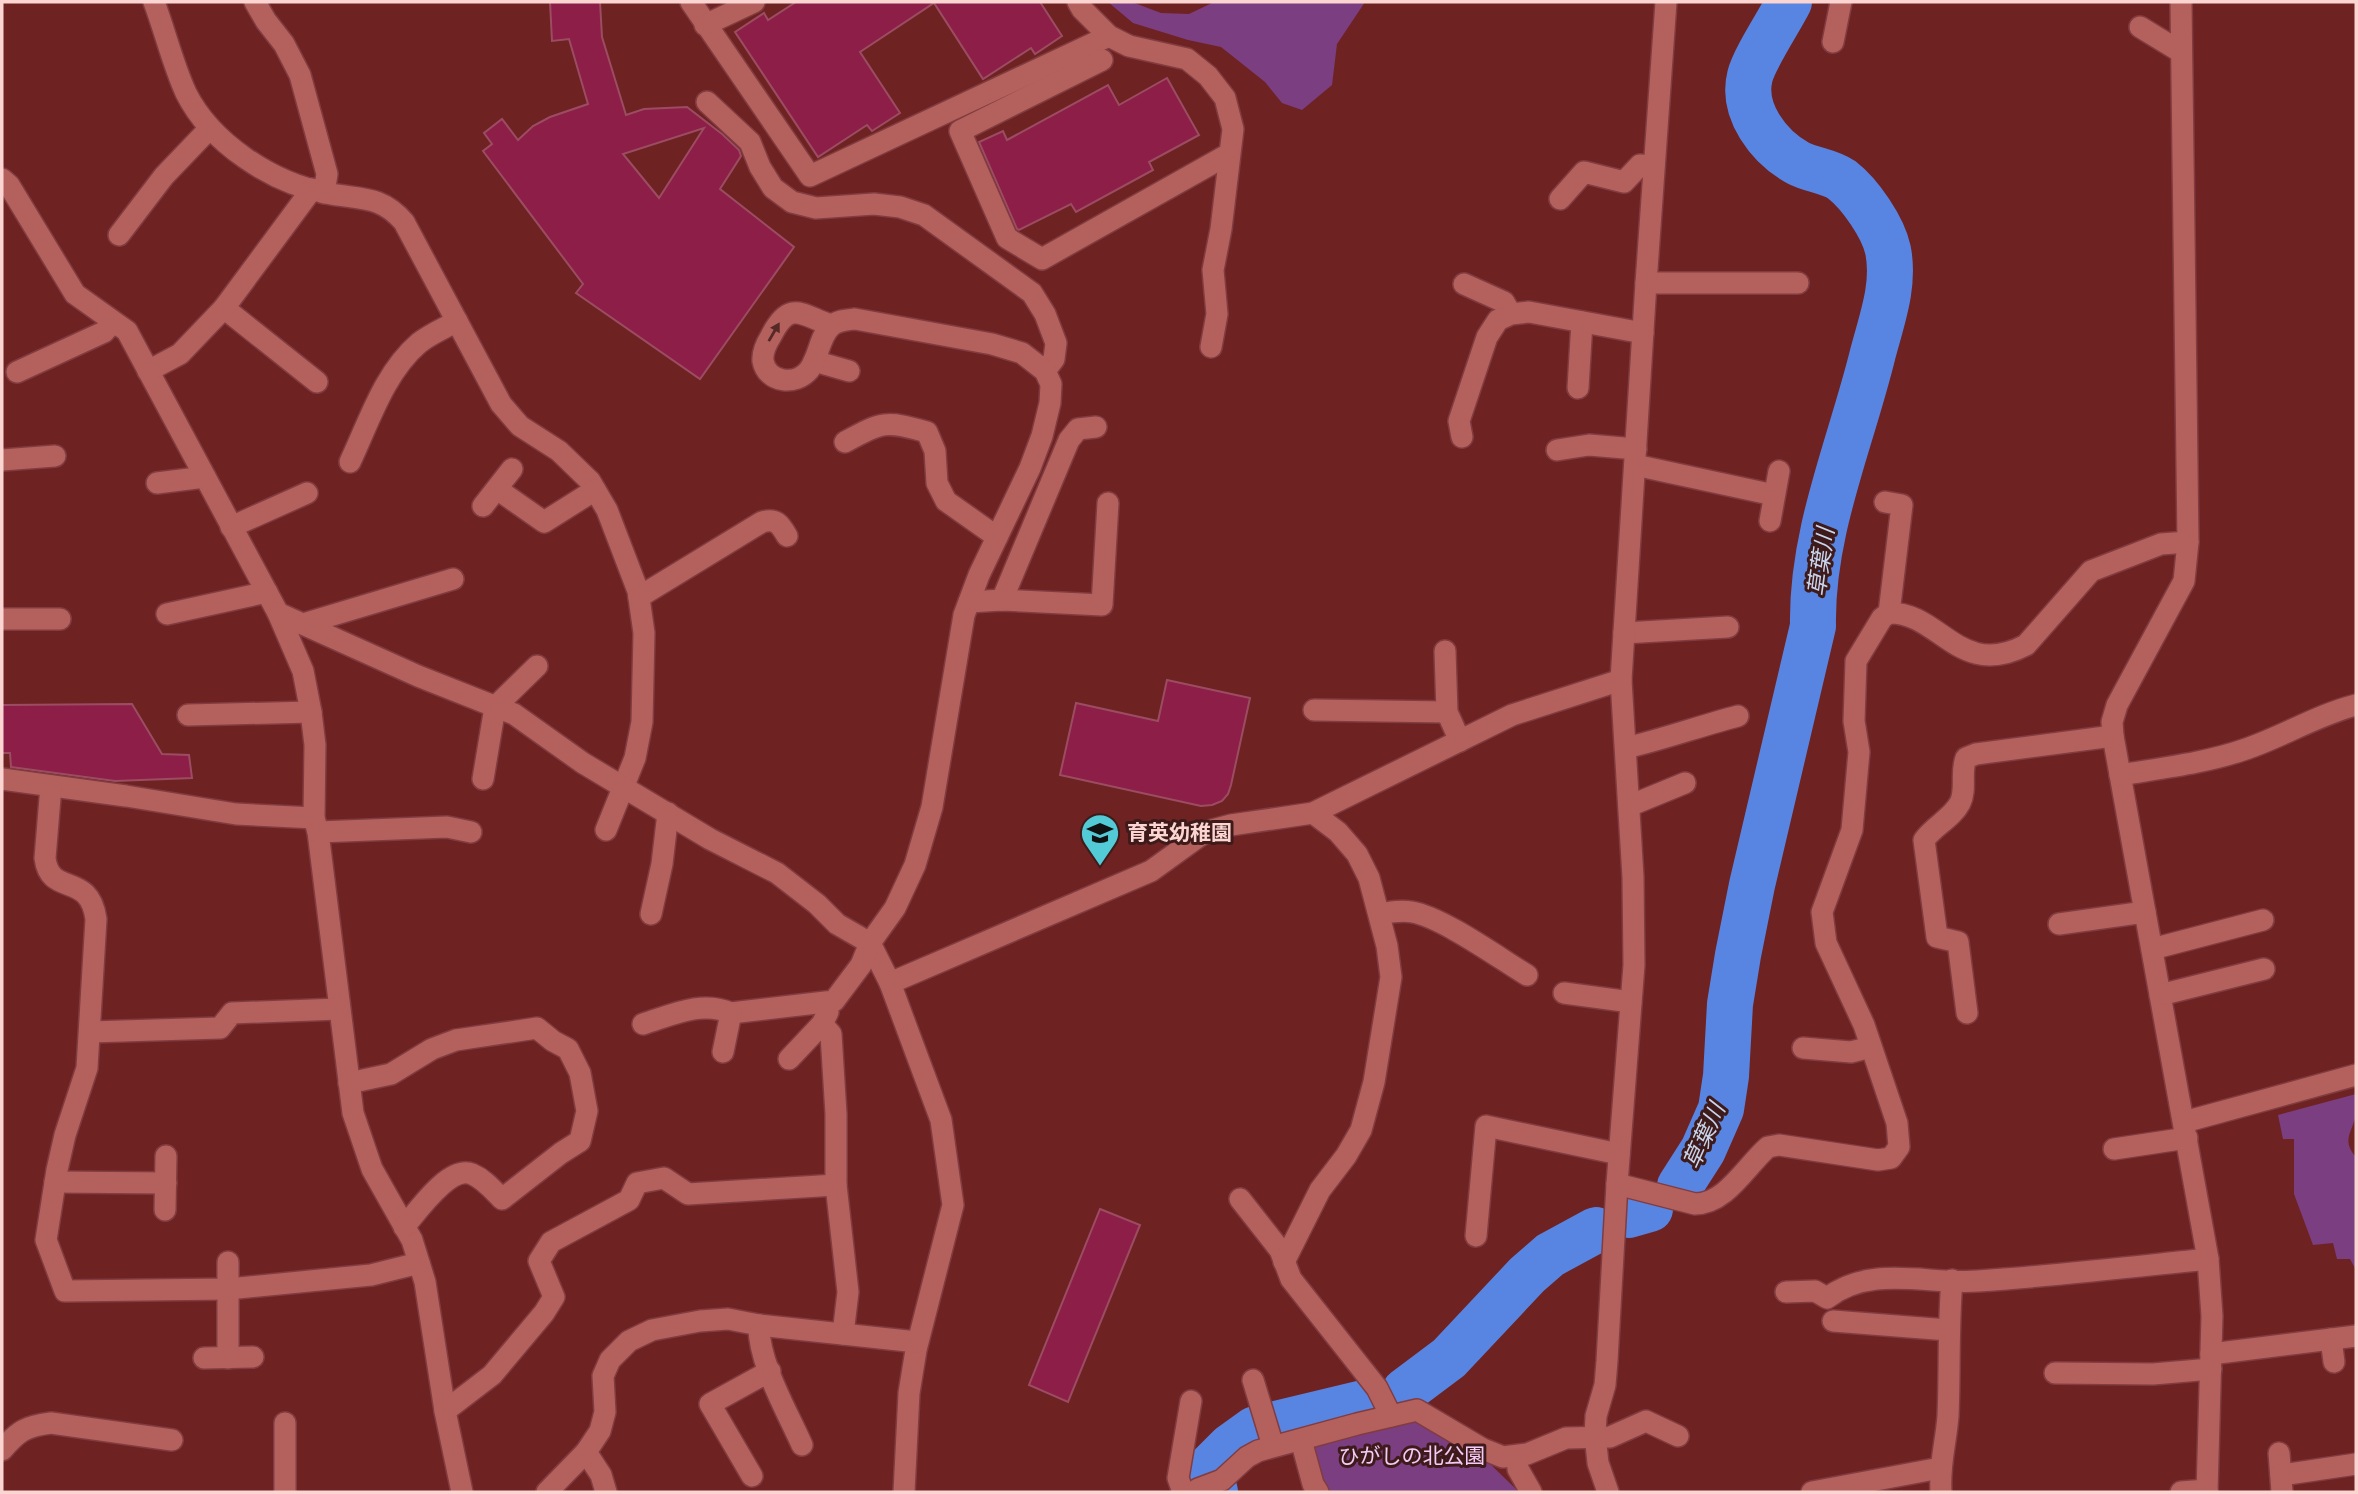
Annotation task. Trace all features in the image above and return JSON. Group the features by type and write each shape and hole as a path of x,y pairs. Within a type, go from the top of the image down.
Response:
{"street":[{"path":"154,2 187,93 210,128 247,159 283,179 318,191 373,200 391,208 404,222 501,404 520,425 559,451 590,481 607,510 625,552 639,597 644,634 642,722 635,758 606,830"},
{"path":"148,371 180,354 224,308 318,191 327,174 300,75 284,44 254,2"},
{"path":"691,2 810,176 1110,36"},
{"path":"705,25 754,2"},
{"path":"1078,2 1110,36 1129,46 1187,59 1208,76 1225,98 1233,129 1221,229 1213,270 1217,314 1211,347"},
{"path":"1608,1492 1598,1463 1595,1436 1596,1416 1605,1385 1608,1361 1617,1184 1634,964 1633,877 1621,680 1666,2"},
{"path":"1833,42 1841,2"},
{"path":"2181,2 2188,542 2184,581 2117,705 2112,722 2208,1259 2212,1316 2207,1491 2181,1492"},
{"path":"2140,27 2181,52"},
{"path":"1102,60 960,131 1007,238 1042,259 1229,154"},
{"path":"706,102 750,142 760,167 773,188 792,202 816,208 874,204 900,207 924,215 1032,293 1045,314 1056,343 1054,359 1045,371"},
{"path":"119,235 164,176 210,128"},
{"path":"1560,199 1584,172 1624,182 1640,165 1654,166"},
{"path":"2,179 9,186 75,294 127,331 278,613 303,671 315,745 316,825 354,1113 372,1169 412,1240 425,1282 445,1411 462,1492"},
{"path":"1646,283 1798,283"},
{"path":"1464,284 1504,302 1511,314"},
{"path":"224,308 317,382"},
{"path":"789,1059 821,1024 834,1001 862,965 870,943 895,908 915,865 932,807 964,615 979,575 1030,468 1050,403 1051,384 1045,371 1022,353 992,344 855,319 831,325 808,371 796,380 781,380 771,376 762,357 783,316 793,312 806,313 831,325"},
{"path":"1462,437 1459,421 1487,337 1498,320 1511,314 1529,312 1643,333"},
{"path":"350,462 384,386 407,355 421,341 457,321"},
{"path":"17,372 104,332 113,322"},
{"path":"1578,388 1582,322"},
{"path":"814,361 849,371"},
{"path":"845,442 876,426 898,423 927,432 935,451 937,483 946,501 997,537"},
{"path":"1002,600 1069,440 1078,429 1096,427"},
{"path":"1557,450 1589,445 1774,495"},
{"path":"2,460 55,456"},
{"path":"483,506 512,470"},
{"path":"1770,521 1779,471"},
{"path":"157,483 205,477"},
{"path":"497,489 544,522 595,490"},
{"path":"231,527 307,493"},
{"path":"1885,502 1902,505 1889,613"},
{"path":"969,602 1002,600 1102,605 1108,503"},
{"path":"639,597 762,522 770,519 778,522 787,536"},
{"path":"1617,1184 1695,1204 1706,1204 1718,1199 1768,1147 1779,1146 1878,1160 1891,1158 1899,1147 1897,1122 1864,1025 1826,943 1822,912 1852,830 1859,752 1854,721 1856,661 1882,618 1889,613 1909,615 1960,648 2003,654 2026,645 2091,571 2161,544 2188,542"},
{"path":"303,624 453,579"},
{"path":"167,614 267,592"},
{"path":"278,613 418,676 514,714 583,763 710,839 777,873 837,923 870,943 890,983 941,1120 953,1205 918,1342 909,1392 904,1492"},
{"path":"2,619 60,619"},
{"path":"1624,632 1728,627"},
{"path":"1445,651 1447,712 1460,741"},
{"path":"483,779 495,707 537,666"},
{"path":"890,983 1151,871 1205,832 1231,825 1313,813 1512,715 1621,680"},
{"path":"2120,775 2216,758 2247,749 2333,711 2356,705"},
{"path":"1314,710 1447,712"},
{"path":"188,715 311,712"},
{"path":"1626,748 1738,716"},
{"path":"1967,1013 1958,942 1937,937 1924,840 1961,801 1962,768 1966,758 1976,754 2113,736"},
{"path":"2,779 316,825 447,827 471,832"},
{"path":"1629,806 1685,783"},
{"path":"51,786 46,869 50,877 89,894 94,905 97,940 87,1068 65,1135 46,1240 65,1291 228,1289 371,1275 419,1262"},
{"path":"651,915 662,864 668,813"},
{"path":"1284,1262 1320,1191 1361,1130 1374,1082 1391,976 1380,914 1369,878 1357,854 1338,832 1313,813"},
{"path":"1380,914 1413,912 1432,918 1527,975"},
{"path":"2059,924 2145,912"},
{"path":"2152,950 2263,920"},
{"path":"2160,995 2264,969"},
{"path":"1564,993 1631,1002"},
{"path":"643,1024 701,1007 721,1008 732,1013 834,1001"},
{"path":"90,1032 220,1028 232,1013 339,1009"},
{"path":"723,1052 732,1013"},
{"path":"821,1024 831,1034 836,1114 836,1185 848,1292 843,1334"},
{"path":"349,1083 391,1074 432,1049 456,1041 537,1028 568,1049 580,1073 587,1111 580,1142 561,1153 502,1199 481,1178 468,1172 456,1173 445,1181 404,1227"},
{"path":"1803,1048 1851,1052 1871,1047"},
{"path":"2114,1149 2185,1130 2356,1076"},
{"path":"1475,1236 1486,1126 1619,1154"},
{"path":"165,1210 166,1156"},
{"path":"445,1411 492,1375 544,1313 554,1297 539,1261 551,1242 629,1200 637,1183 664,1178 688,1194 836,1185"},
{"path":"55,1182 166,1183"},
{"path":"1240,1199 1280,1250 1292,1279 1377,1388 1391,1416"},
{"path":"1786,1292 1815,1291 1827,1298 1858,1283 1891,1278 1974,1282 2208,1259"},
{"path":"228,1262 228,1358"},
{"path":"1941,1492 1940,1468 1948,1421 1948,1330 1952,1280"},
{"path":"548,1492 586,1452 600,1431 605,1412 603,1376 610,1360 629,1341 652,1330 727,1319 759,1325 918,1342"},
{"path":"1833,1321 1948,1330"},
{"path":"759,1325 759,1337 770,1371 802,1445"},
{"path":"2055,1373 2153,1374 2211,1361 2356,1336"},
{"path":"2331,1339 2334,1362"},
{"path":"204,1358 253,1357"},
{"path":"752,1476 710,1404 770,1371"},
{"path":"1253,1380 1270,1433"},
{"path":"1191,1401 1178,1478 1192,1491 1222,1480 1270,1433"},
{"path":"1270,1433 1301,1440 1417,1410 1483,1449 1503,1457 1517,1457 1566,1438 1610,1437 1646,1421 1678,1436"},
{"path":"2,1450 17,1433 32,1425 51,1423 173,1440"},
{"path":"285,1423 285,1492"},
{"path":"1301,1440 1312,1484 1318,1492"},
{"path":"586,1452 601,1475 606,1492"},
{"path":"2279,1453 2280,1488 2356,1464"},
{"path":"1517,1457 1518,1469 1531,1492"},
{"path":"1812,1492 1940,1468"}],"green space":[{"path":"1108,2 1132,2 1161,13 1189,14 1214,2 1365,2 1337,44 1332,85 1302,110 1282,103 1265,82 1221,47 1133,23"},
{"path":"2356,1094 2355,1119 2348,1140 2356,1157 2356,1270 2350,1259 2337,1259 2333,1243 2313,1245 2294,1194 2294,1139 2283,1139 2278,1115"},
{"name":"ひがしの北公園","path":"1418,1416 1485,1459 1519,1492 1329,1492 1317,1463 1314,1444"}],"building":[{"path":"550,2 600,2 602,37 626,115 644,109 687,107 722,134 739,150 741,156 720,189 794,247 700,379 576,293 583,284 483,151 492,144 484,133 502,119 518,140 533,126 550,117 588,104 569,39 552,41","holes":["704,128 659,198 623,154"]},
{"path":"796,2 1040,2 1062,36 1035,54 1031,48 983,79 934,3 860,52 900,113 872,131 867,125 818,157 735,32 764,13 768,20"},
{"path":"1167,78 1199,135 1149,162 1153,170 1076,212 1071,204 1017,229 979,142 1003,131 1007,140 1108,85 1119,105"},
{"path":"1167,680 1250,698 1231,785 1222,801 1201,806 1060,775 1076,703 1158,721"},
{"path":"132,704 162,754 189,755 192,778 115,781 11,767 10,753 2,753 2,705"},
{"path":"1100,1209 1140,1225 1068,1402 1029,1385"}],"waterway":[{"name":"草葉川","path":"1680,1186 1703,1150 1721,1109 1726,1076 1730,1004 1738,955 1813,626 1818,556 1889,289 1888,250 1876,221 1863,202 1842,180 1787,156 1768,138 1754,115 1748,89 1752,69 1789,2"},
{"name":"草葉川","path":"1629,1215 1650,1209"},
{"name":"草葉川","path":"1405,1391 1449,1358 1527,1275 1550,1255 1596,1230"},
{"name":"草葉川","path":"1215,1492 1209,1468 1230,1447 1255,1429 1367,1402"}],"place":[{"name":"育英幼稚園","path":"1100,867"}]}
